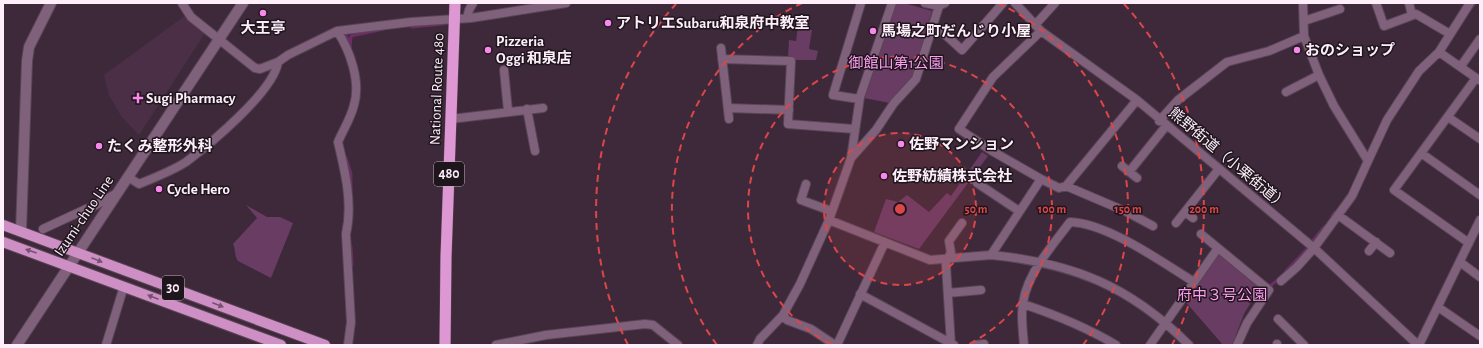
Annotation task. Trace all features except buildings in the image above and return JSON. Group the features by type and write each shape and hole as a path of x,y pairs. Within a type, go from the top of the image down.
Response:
{"highway":[{"name":"National Route 480","path":"445,345 455,3"}],"main road":[{"name":"30","path":"3,225 325,345"},
{"name":"30","path":"3,242 281,345"}],"street":[{"path":"21,231 27,61 29,47 51,3"},
{"path":"182,3 191,17 255,68 260,69 278,62 288,55 337,31 411,22 455,20 566,3"},
{"name":"Izumi-chuo Line","path":"17,345 243,3"},
{"path":"467,18 468,10 473,3"},
{"path":"859,99 833,95 861,3"},
{"path":"757,345 760,339 782,315 800,284 830,220 851,158 859,99 892,3"},
{"path":"851,158 876,130 894,103 916,79 932,25 942,5 925,3"},
{"path":"932,25 939,29 962,50 1004,3"},
{"name":"熊野街道（小栗街道）","path":"1015,3 1038,28 1136,100 1218,170 1314,248 1418,345"},
{"path":"1055,3 1038,28 993,77 959,129 992,151 1059,188 1066,186 1136,100"},
{"path":"1303,3 1304,36 1319,75 1334,106 1368,161"},
{"path":"1376,3 1384,26 1416,14 1450,34"},
{"path":"1409,3 1412,15"},
{"path":"1281,281 1297,267 1314,248 1352,196 1387,120 1419,71 1439,52 1470,3"},
{"path":"1304,21 1340,9"},
{"path":"337,31 351,62 357,92 354,106 338,142 346,175 348,224 346,234 351,322 348,345"},
{"path":"1159,120 1178,100 1227,62 1269,50 1304,36"},
{"path":"1461,66 1480,39"},
{"path":"721,48 729,119"},
{"path":"1439,52 1461,66 1478,80 1448,116 1394,190 1469,243"},
{"path":"722,59 791,61 788,124 854,129"},
{"path":"128,176 139,184 184,163 256,100 277,72 278,62"},
{"path":"504,70 508,111"},
{"path":"1286,92 1319,75"},
{"path":"451,119 543,108"},
{"path":"728,108 789,110"},
{"path":"527,109 535,151"},
{"path":"1448,116 1480,139"},
{"path":"1129,172 1166,126"},
{"path":"1421,153 1480,195"},
{"path":"1122,166 1137,178"},
{"path":"1176,223 1218,170"},
{"path":"991,255 1041,179"},
{"path":"977,183 1019,211"},
{"path":"806,184 801,200 832,211"},
{"path":"1066,186 1127,212 1153,226"},
{"path":"43,230 91,208 118,192"},
{"path":"1185,212 1193,218"},
{"path":"1338,215 1390,253"},
{"path":"830,220 930,260 991,255 1040,262 1092,277 1124,293 1152,311 1190,345"},
{"path":"1418,345 1480,220"},
{"path":"1024,345 1022,313 1029,283 1040,262 1070,222 1080,223 1117,237 1144,251 1194,282"},
{"path":"952,344 947,259 951,253 949,241 962,223"},
{"path":"1201,234 1268,290 1247,323 1237,345"},
{"path":"782,315 787,320 811,329 836,345 885,242"},
{"path":"1369,251 1376,242"},
{"path":"1150,345 1218,248"},
{"path":"1460,262 1480,277"},
{"path":"106,345 124,286"},
{"path":"948,293 981,290"},
{"path":"860,294 952,344"},
{"path":"1023,304 1060,316 1085,327 1116,345"},
{"path":"1438,307 1480,336"},
{"path":"1278,319 1301,342 1291,345"},
{"path":"496,345 546,336 646,324 653,325 678,345"},
{"path":"975,345 984,344"}],"shaded area":[{"path":"186,15 205,33 139,135 121,116 109,95 104,75"}],"green space":[{"name":"御館山第1公園","path":"893,3 904,3 932,11 913,75 904,90 890,103 864,98"},
{"path":"798,27 812,30 809,49 818,51 816,60 794,60 794,57 788,57 789,40 796,41"},
{"path":"982,152 988,156 919,249 874,232 886,199 898,202 907,195 929,212 947,193 951,196"},
{"path":"246,205 267,217 280,217 293,223 271,278 238,261 236,257 233,244 257,218"},
{"name":"府中３号公園","path":"1218,251 1260,287 1244,314 1232,345 1223,345 1184,300"}],"waterway":[{"path":"1470,10 1475,3"},
{"path":"410,24 412,27 443,24"},
{"path":"350,48 351,36 384,29"},
{"path":"345,35 350,41"},
{"path":"346,158 351,174 351,188"},
{"path":"1332,216 1335,212"},
{"path":"1312,242 1324,227"},
{"path":"351,247 352,265"},
{"path":"1286,271 1308,248"},
{"path":"1270,286 1280,278"}],"place":[{"name":"大王亭","path":"263,13"},
{"name":"アトリエSubaru和泉府中教室","path":"608,23"},
{"name":"馬場之町だんじり小屋","path":"873,31"},
{"name":"Pizzeria Oggi 和泉店","path":"488,50"},
{"name":"おのショップ","path":"1297,50"},
{"name":"Sugi Pharmacy","path":"138,98"},
{"name":"佐野マンション","path":"901,144"},
{"name":"たくみ整形外科","path":"99,146"},
{"name":"佐野紡績株式会社","path":"884,176"},
{"name":"Cycle Hero","path":"159,189"}]}
